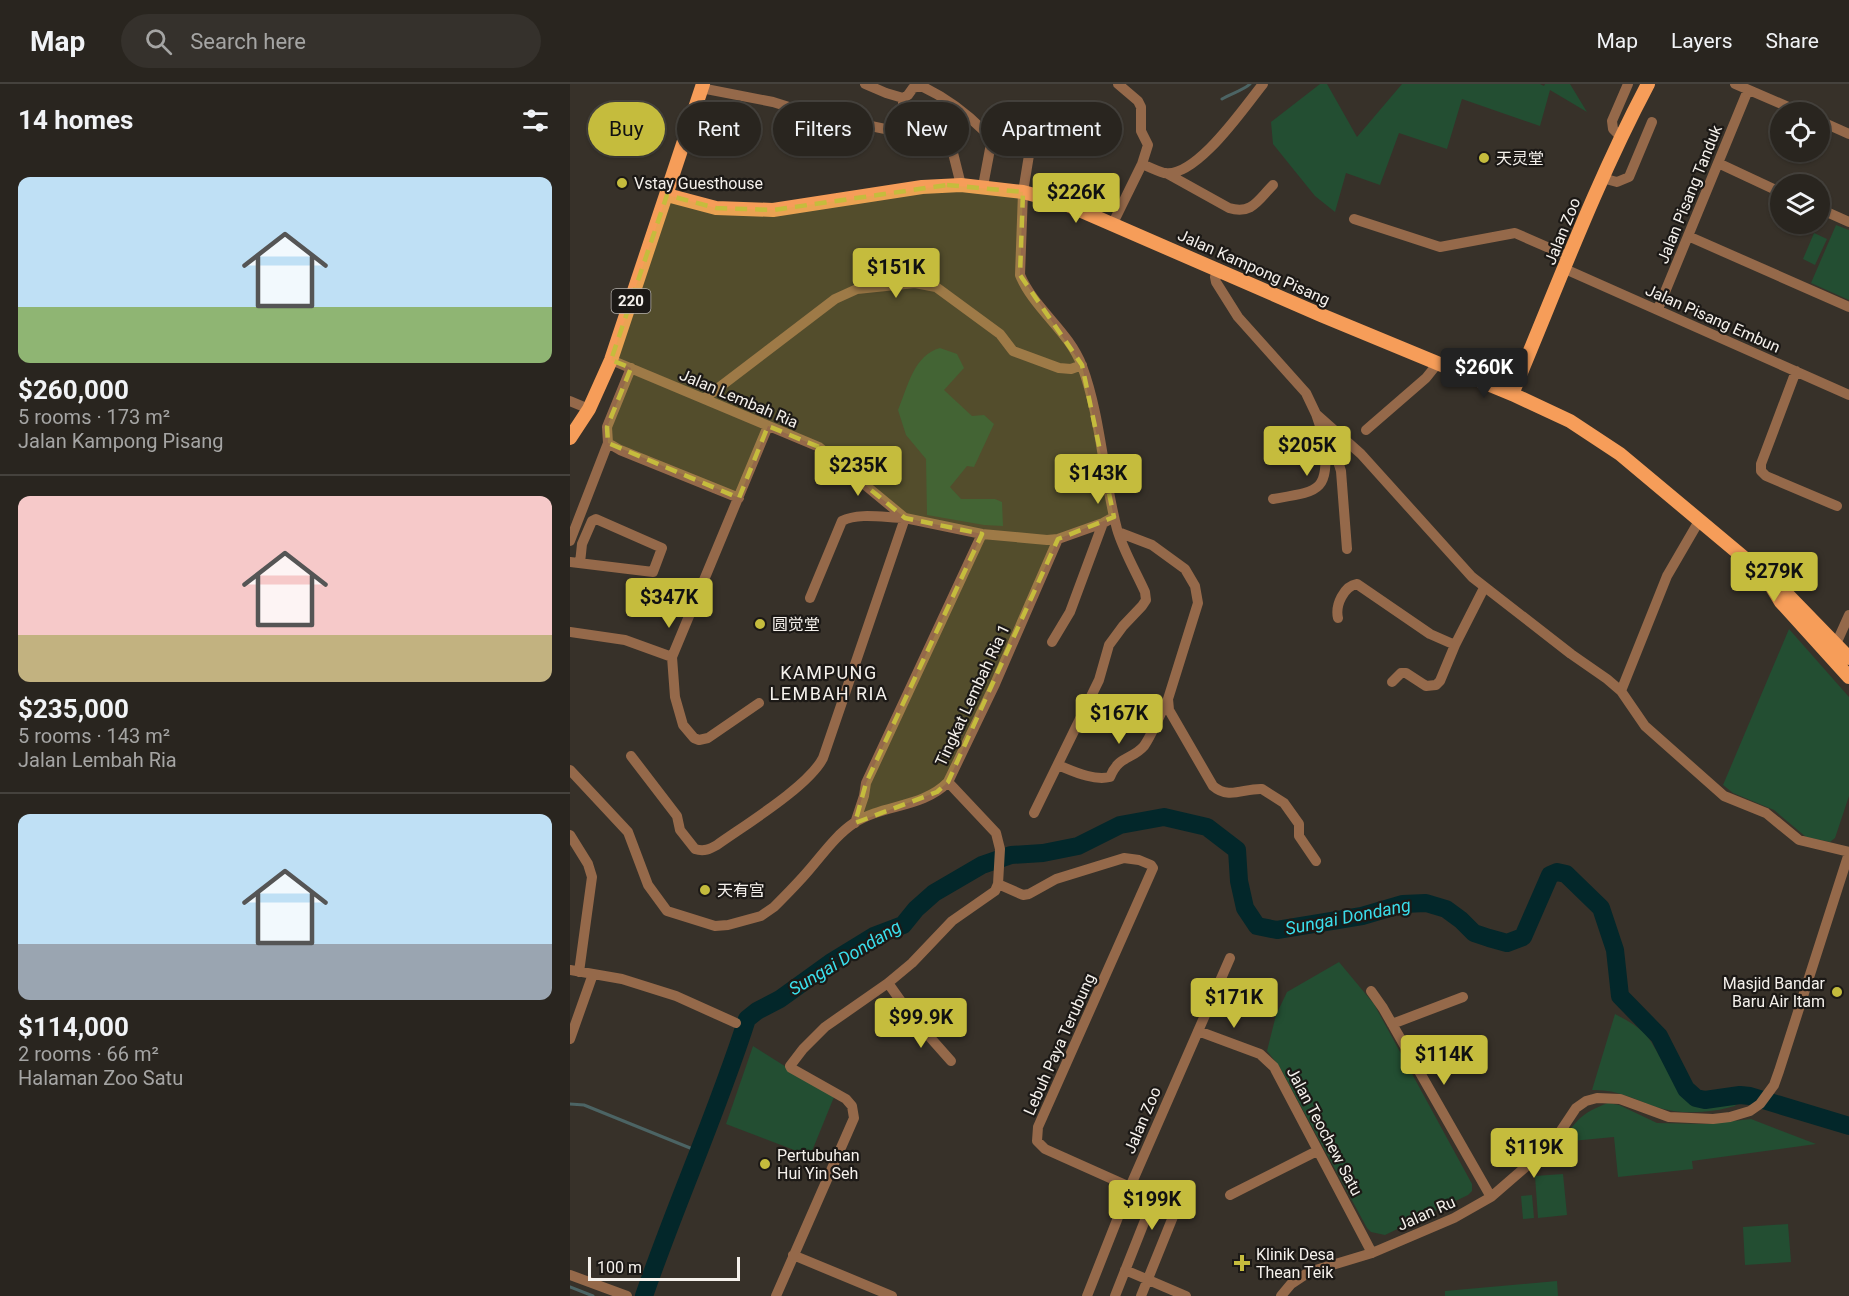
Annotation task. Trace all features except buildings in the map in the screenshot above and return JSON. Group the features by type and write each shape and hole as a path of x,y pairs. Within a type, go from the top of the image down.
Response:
{"main road":[{"name":"Jalan Zoo","path":"1512,394 1620,136 1648,84"},
{"name":"220","path":"570,438 588,410 611,360 702,86"},
{"name":"Jalan Kampong Pisang","path":"667,195 716,208 773,210 922,187 961,185 1023,192 1061,202 1512,394 1570,421 1620,454 1785,592 1848,657"},
{"path":"1468,376 1479,388 1531,410 1550,412"},
{"name":"Jalan Kampong Pisang","path":"1766,577 1780,602 1849,677"}],"street":[{"path":"865,84 903,98 913,88 921,86 946,98 981,128"},
{"path":"1113,223 1142,164 1148,145 1141,131 1141,106 1131,93 1118,84"},
{"path":"1166,173 1179,171 1202,157 1263,84"},
{"path":"1620,136 1613,129 1612,121 1628,84"},
{"path":"1735,84 1776,102"},
{"path":"702,86 773,102 808,113 885,128"},
{"name":"Jalan Pisang Tanduk","path":"1658,309 1748,90"},
{"path":"1602,178 1617,182 1629,177 1652,122"},
{"path":"1830,125 1849,134"},
{"path":"954,156 961,185"},
{"path":"983,186 989,156"},
{"path":"1029,156 1023,192 1020,275 1025,287 1059,327 1082,365 1096,420 1118,532 1145,592 1146,600 1109,645 1099,680 1034,813"},
{"path":"1718,163 1770,187"},
{"path":"1142,164 1166,173 1229,208 1239,211 1250,209 1273,185"},
{"path":"1830,213 1849,222"},
{"name":"Jalan Pisang Embun","path":"1354,219 1440,247 1515,233 1567,263 1658,309 1849,395"},
{"path":"1688,236 1849,307"},
{"path":"1218,269 1216,282 1238,317 1306,393 1325,441 1327,472 1321,484 1309,492 1273,499"},
{"path":"704,399 835,299 857,289 915,283 936,287 1000,334 1012,351 1059,368 1071,369 1082,365"},
{"name":"Jalan Lembah Ria","path":"611,360 819,447 905,518 982,534 1020,538 1058,538 1103,524 1114,517"},
{"path":"1366,430 1426,378 1438,363"},
{"path":"570,541 608,443 608,427 631,368"},
{"path":"1796,371 1761,464 1761,471 1766,476 1837,506"},
{"path":"570,400 588,410"},
{"path":"1316,414 1361,454 1472,577 1570,654 1607,679 1621,692 1645,726 1724,796 1766,813 1799,840 1849,852"},
{"path":"759,702 708,738 699,740 694,738 683,725 678,713 672,657 768,426"},
{"path":"1325,441 1336,455 1341,471 1347,549"},
{"path":"608,443 620,450 739,498"},
{"path":"631,756 677,816 680,830 694,849 698,850 717,845 799,785 818,767 823,758 905,518 859,517 842,521 810,598"},
{"path":"596,519 662,548 653,572 575,562 592,521 596,519"},
{"path":"1621,692 1667,576 1699,521"},
{"path":"1052,642 1070,612 1103,524"},
{"path":"1058,765 1103,779 1110,777 1114,768 1123,759 1139,751 1146,743 1168,699 1198,603 1195,586 1185,569 1152,545 1118,532"},
{"path":"855,822 866,783 982,534"},
{"name":"Tingkat Lembah Ria 1","path":"570,770 628,832 648,885 667,911 699,923 715,926 728,926 761,916 774,907 837,837 855,822 874,813 896,808 937,792 948,782 995,684 1058,538"},
{"path":"1338,618 1338,603 1350,587 1357,584 1430,634 1455,645"},
{"path":"1392,682 1401,673 1406,673 1426,686 1436,685 1440,681 1455,645 1484,588"},
{"path":"1836,644 1849,615"},
{"path":"570,632 625,640 672,657"},
{"path":"1168,699 1169,710 1215,789 1230,795 1262,789 1284,803 1299,824 1299,836 1316,861"},
{"path":"776,1296 854,1118 852,1106 846,1099 791,1068 790,1065 825,1026 888,983 912,963 952,921 995,891 998,884 1000,849 996,833 948,782"},
{"path":"570,835 588,864 592,877 575,971 622,979 676,996 736,1023"},
{"name":"Jalan Ru","path":"1281,1296 1291,1284 1309,1272 1372,1253 1455,1218 1491,1197 1536,1158 1560,1132 1576,1108 1586,1101 1597,1098 1620,1099 1669,1117 1713,1119 1742,1114 1760,1104 1773,1085 1849,852"},
{"name":"Lebuh Paya Terubung","path":"998,884 1023,895 1056,879 1124,858 1139,860 1151,865 1152,872 1038,1127 1037,1141 1045,1149 1130,1187"},
{"name":"Jalan Zoo","path":"1087,1296 1130,1187 1230,958"},
{"path":"570,1039 592,974"},
{"path":"888,983 912,1017 951,1061"},
{"path":"1371,991 1491,1197"},
{"path":"1392,1024 1463,997"},
{"name":"Jalan Teochew Satu","path":"1198,1030 1268,1059 1372,1253"},
{"path":"1230,1195 1317,1150"},
{"path":"1141,1296 1183,1192"},
{"path":"1114,1296 1153,1200"},
{"path":"794,1255 892,1296"},
{"path":"1125,1270 1186,1296"},
{"path":"570,1275 626,1296"}],"highlighted area":[{"path":"947,185 1023,192 1020,275 1082,365 1114,517 1058,539 948,782 937,792 855,823 866,783 982,534 905,518 819,447 768,426 739,498 608,443 607,427 631,368 611,360 667,195 716,208 773,210"}],"green space":[{"path":"1320,84 1327,84 1357,137 1402,84 1540,84 1544,86 1545,84 1570,84 1587,112 1550,90 1540,126 1462,99 1447,149 1399,133 1380,185 1346,173 1335,212 1315,196 1273,144 1271,122"},
{"path":"1836,225 1849,230 1849,300 1811,283"},
{"path":"1814,234 1827,239 1815,265 1803,259"},
{"path":"940,348 957,354 964,368 944,390 972,416 984,415 994,424 974,467 967,466 950,487 961,499 995,499 1002,502 1003,526 927,515 926,459 906,435 898,410 918,364 924,357"},
{"path":"1789,629 1849,697 1849,796 1835,838 1830,842 1806,837 1774,810 1733,793 1723,785"},
{"path":"1339,962 1374,1004 1472,1184 1472,1191 1468,1195 1385,1235 1371,1232 1367,1228 1279,1066 1267,1051 1276,1015 1287,992"},
{"path":"1615,1014 1636,1026 1646,1035 1688,1100 1694,1104 1705,1105 1740,1097 1735,1106 1706,1112 1665,1110 1617,1093 1592,1090"},
{"path":"753,1046 834,1097 810,1156 726,1124"},
{"path":"1608,1103 1619,1105 1657,1123 1707,1124 1751,1119 1816,1144 1692,1161 1693,1169 1618,1177 1614,1137 1561,1142 1580,1118"},
{"path":"1563,1174 1567,1215 1538,1218 1535,1176"},
{"path":"1532,1195 1534,1218 1523,1219 1521,1196"},
{"path":"1788,1224 1791,1262 1745,1265 1743,1227"},
{"path":"1557,1281 1558,1296 1445,1296 1445,1291"}],"waterway":[{"path":"1222,99 1250,84"},
{"name":"Sungai Dondang","path":"644,1296 723,1089 747,1019 874,936 903,925 934,893 982,865 1011,855 1043,853 1078,846 1120,825 1164,817 1207,827 1237,850 1239,881 1245,908 1257,926 1277,930 1362,916 1403,904 1426,903 1446,909 1474,933 1507,943 1523,937 1550,875 1557,872 1566,874 1601,908 1615,950 1620,996 1659,1036 1686,1089 1696,1098 1705,1100 1740,1095 1750,1096 1849,1126"},
{"path":"570,1104 584,1105 700,1152"},
{"path":"570,1287 593,1296"}],"place":[{"name":"天灵堂","path":"1484,158"},
{"name":"Vstay Guesthouse","path":"622,183"},
{"name":"圆觉堂","path":"760,624"},
{"name":"天有宫","path":"705,890"},
{"name":"Masjid Bandar Baru Air Itam","path":"1837,992"},
{"name":"Pertubuhan Hui Yin Seh","path":"765,1164"},
{"name":"Klinik Desa Thean Teik","path":"1242,1263"}],"district":[{"name":"KAMPUNG LEMBAH RIA","path":"829,683"}]}
